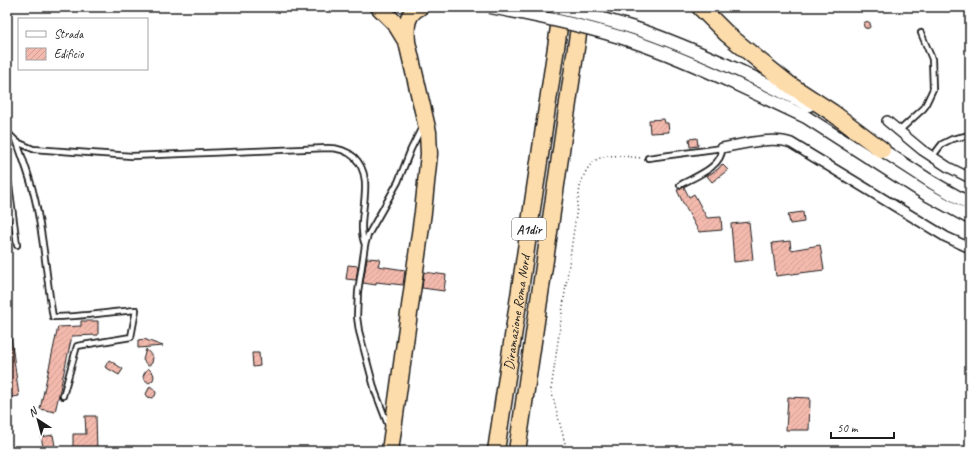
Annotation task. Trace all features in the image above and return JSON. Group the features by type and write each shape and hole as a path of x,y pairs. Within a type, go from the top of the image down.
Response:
{"highway":[{"path":"379,7 395,23 407,42"},
{"path":"390,446 428,166 429,144 407,42 406,28 407,20 413,12 420,7"},
{"name":"Diramazione Roma Nord","path":"496,451 562,7"},
{"name":"Diramazione Roma Nord","path":"517,451 582,7"},
{"path":"700,7 727,34 778,76 833,113 882,150"}],"main road":[{"path":"490,7 578,26 631,41 671,55 806,117 926,194 970,218"},
{"path":"554,7 589,15 635,29 675,43 742,72 812,106 933,183 970,204"}],"street":[{"path":"887,121 932,157 970,178"},
{"path":"722,148 771,140 781,140 791,143 940,234 970,248"}],"lane":[{"path":"898,131 924,108 933,89 932,59 921,33"},
{"path":"390,446 358,325 357,300 365,245 373,225 398,182 411,149 425,120"},
{"path":"7,132 17,142 33,149 132,156 328,148 339,149 350,154 363,171 365,183 361,227 365,245"},
{"path":"932,157 942,144 952,139 970,135"},
{"path":"17,142 36,202 42,235 49,296 54,317 73,317 112,311 136,310 131,337 76,346 63,396"},
{"path":"648,158 722,148 720,157 713,165 680,185"},
{"path":"7,175 16,245"}],"path":[{"path":"567,451 551,390 582,180 591,164 603,157 616,155 648,158"}],"building":[{"path":"867,22 870,25 867,28 864,25"},
{"path":"664,119 665,123 668,123 669,132 650,133 649,120"},
{"path":"697,138 698,146 690,147 689,139"},
{"path":"722,164 728,170 712,182 707,176 718,169"},
{"path":"684,187 689,197 694,194 707,218 721,217 722,230 699,232 677,190"},
{"path":"803,212 804,222 790,224 788,214"},
{"path":"749,222 753,260 734,262 731,224"},
{"path":"790,241 791,250 820,245 824,270 776,276 772,243"},
{"path":"367,258 380,259 378,266 405,270 403,285 376,282 376,285 363,283"},
{"path":"348,265 358,266 356,280 346,279"},
{"path":"424,272 446,275 444,291 422,288"},
{"path":"81,321 98,321 98,335 72,336 55,412 40,409 58,327 81,326"},
{"path":"7,337 11,337 19,396 7,398"},
{"path":"146,339 163,346 138,348 138,340"},
{"path":"146,349 153,357 152,363 148,366 143,360"},
{"path":"252,353 259,353 260,366 253,367"},
{"path":"109,360 123,369 119,375 105,367"},
{"path":"148,368 154,376 153,380 149,383 143,377"},
{"path":"150,386 156,393 152,398 148,397 146,394"},
{"path":"788,397 810,398 809,430 786,430"},
{"path":"85,416 96,416 97,451 73,451 73,434 86,434"},
{"path":"53,435 56,451 44,451 41,437"}]}
